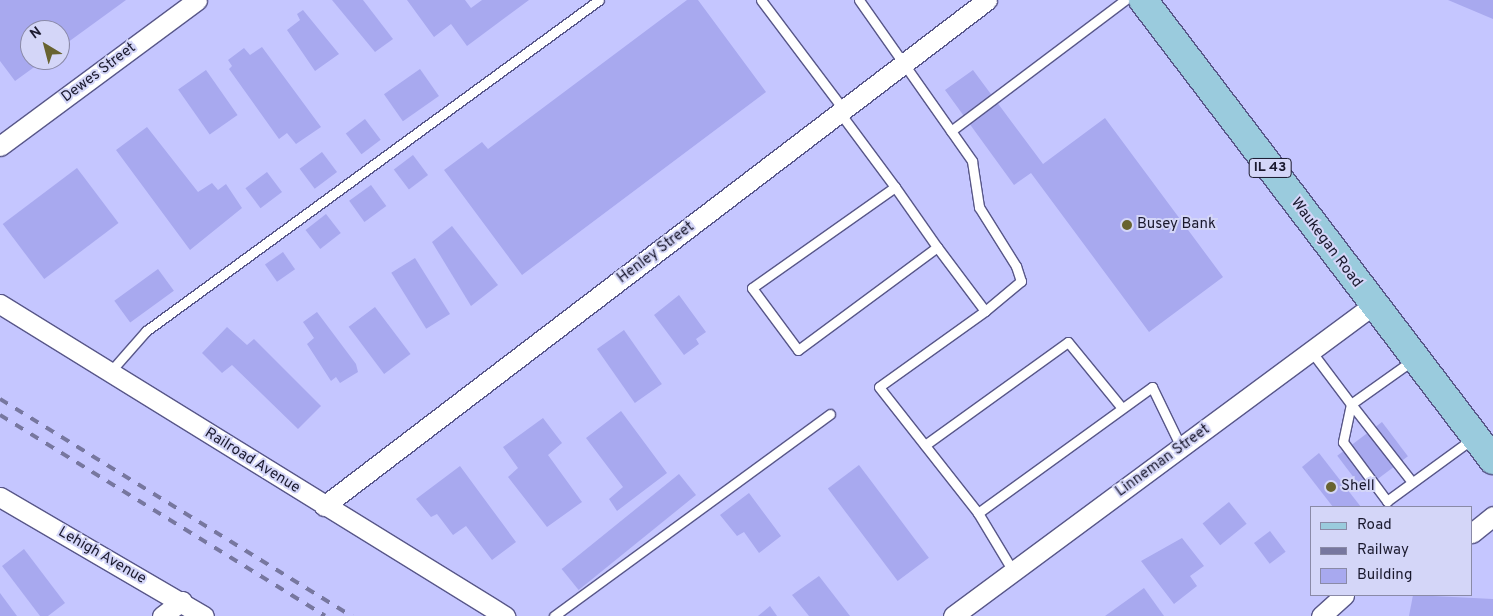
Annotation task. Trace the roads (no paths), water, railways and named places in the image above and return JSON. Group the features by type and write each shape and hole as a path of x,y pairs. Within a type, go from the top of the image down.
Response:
{"main road":[{"name":"Waukegan Road","path":"1143,0 1373,306 1493,460"}],"street":[{"name":"Dewes Street","path":"0,146 197,0"},
{"name":"Henley Street","path":"324,506 987,0"},
{"name":"Railroad Avenue","path":"0,304 324,506 505,616"},
{"name":"Linneman Street","path":"953,616 1373,306"},
{"name":"Lehigh Avenue","path":"0,497 204,616"},
{"path":"1473,532 1493,516"},
{"path":"1321,616 1343,596"},
{"path":"162,616 182,602"}],"lane":[{"path":"110,372 146,331 599,0"},
{"path":"761,0 860,140 985,310"},
{"path":"859,0 906,62 972,162 979,207 1021,281 880,388 978,513 1013,572"},
{"path":"951,131 1125,0"},
{"path":"895,187 752,288 798,350 938,247"},
{"path":"925,445 1068,342 1122,408"},
{"path":"1311,351 1412,482"},
{"path":"1414,359 1351,404 1343,442 1387,501 1475,436"},
{"path":"978,513 1152,387 1181,447"},
{"path":"554,616 830,414"}],"railway":[{"path":"0,399 352,616"},
{"path":"0,415 325,616"}],"place":[{"name":"Busey Bank","path":"1127,225"},
{"name":"Shell","path":"1331,487"}]}
